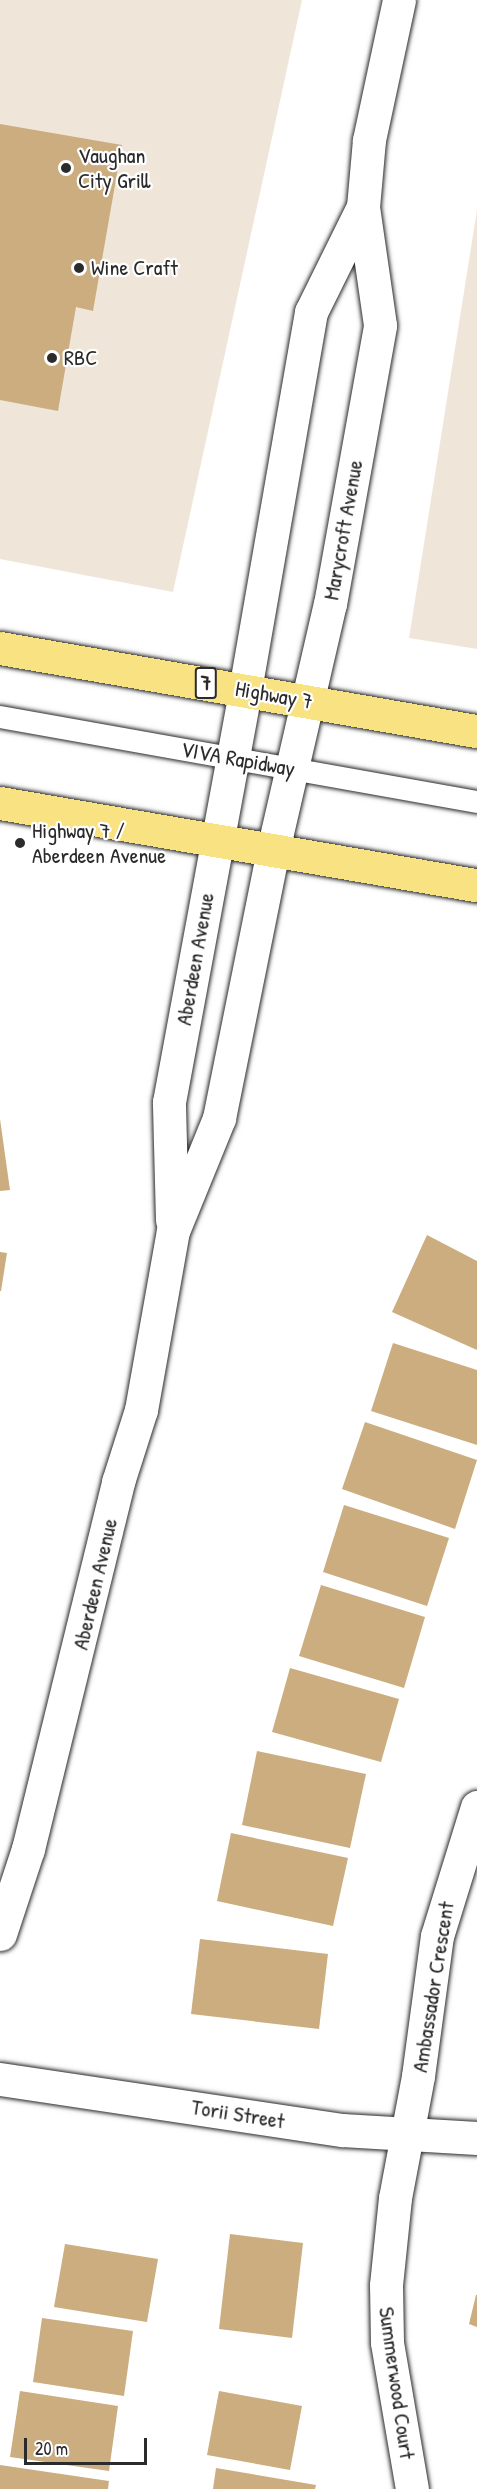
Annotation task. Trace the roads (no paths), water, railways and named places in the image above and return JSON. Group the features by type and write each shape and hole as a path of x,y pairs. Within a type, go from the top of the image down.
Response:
{"main road":[{"name":"Highway 7","path":"0,648 477,731"},
{"path":"0,803 477,885"}],"street":[{"name":"Marycroft Avenue","path":"273,850 330,604 380,325 363,207 369,140 399,0"},
{"name":"Marycroft Avenue","path":"244,690 312,312 363,207"},
{"name":"Aberdeen Avenue","path":"0,1934 28,1849 118,1482 141,1410 173,1231 169,1102 244,690"},
{"name":"Aberdeen Avenue","path":"173,1231 219,1118 273,850"},
{"name":"Ambassador Crescent","path":"407,2134 437,1936 477,1807"},
{"name":"Torii Street","path":"0,2079 342,2130 477,2138"},
{"name":"Summerwood Court","path":"407,2134 395,2198 385,2314 412,2489"}],"lane":[{"name":"VIVA Rapidway","path":"0,717 477,802"}],"place":[{"name":"Vaughan City Grill","path":"66,168"},
{"name":"Wine Craft","path":"79,268"},
{"name":"RBC","path":"52,358"},
{"name":"Highway 7 / Aberdeen Avenue","path":"20,843"}]}
